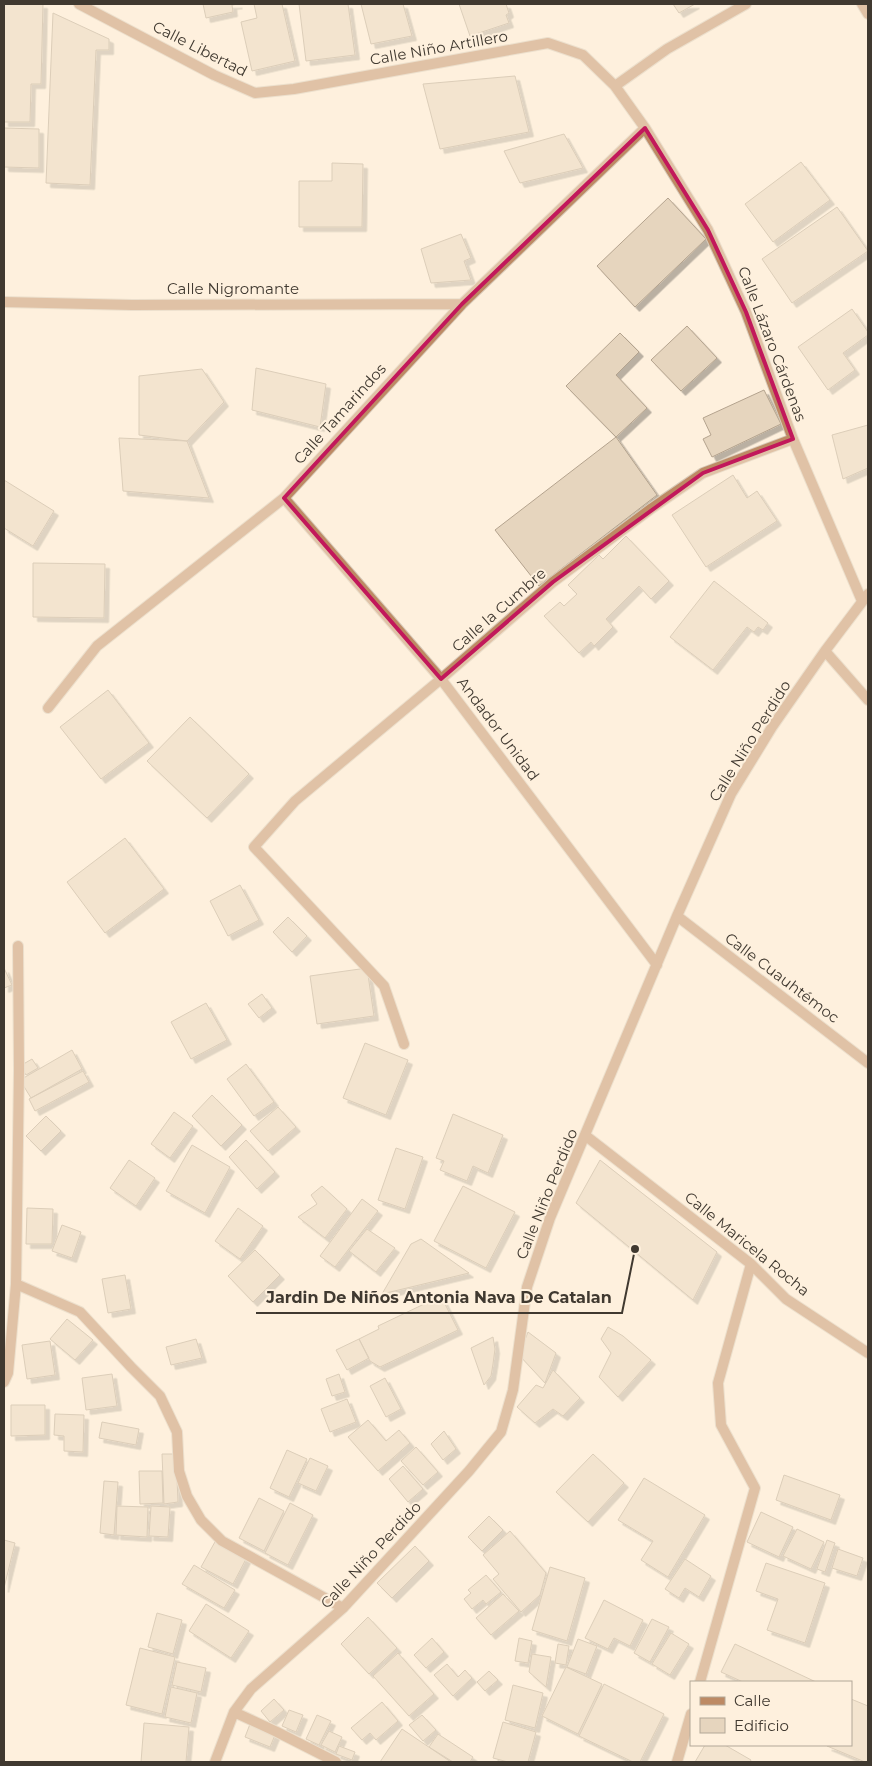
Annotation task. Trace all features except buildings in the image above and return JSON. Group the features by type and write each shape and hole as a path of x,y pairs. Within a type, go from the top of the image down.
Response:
{"street":[{"name":"Calle Libertad","path":"79,4 214,75 254,93"},
{"path":"615,86 667,48 746,4"},
{"path":"862,4 868,14"},
{"name":"Calle Niño Artillero","path":"254,93 294,89 548,43 583,55 615,86"},
{"name":"Calle Lázaro Cárdenas","path":"615,86 646,128 708,230 746,312 792,439 865,597"},
{"name":"Calle Tamarindos","path":"48,708 97,646 284,498 462,304 646,128"},
{"name":"Calle Nigromante","path":"4,302 462,304"},
{"name":"Calle la Cumbre","path":"404,1044 384,986 254,846 295,801 553,582 652,508 703,473 792,439"},
{"name":"Andador Unidad","path":"284,498 441,679 657,965"},
{"name":"Calle Niño Perdido","path":"215,1762 234,1712 251,1689 343,1608 469,1471 501,1432 513,1390 527,1286 550,1218 677,916 731,794 772,727 865,597"},
{"path":"825,651 868,700"},
{"name":"Calle Cuauhtémoc","path":"677,916 868,1063"},
{"path":"4,1382 8,1373 16,1284 19,1079 18,946"},
{"name":"Calle Maricela Rocha","path":"586,1136 752,1264 786,1299 868,1353"},
{"path":"700,1681 755,1488 721,1425 718,1383 752,1264"},
{"path":"16,1284 80,1312 130,1367 160,1396 177,1432 179,1471 187,1496 200,1520 222,1541 343,1608"},
{"path":"234,1712 336,1762"},
{"path":"677,1762 690,1717"}],"highlighted area":[{"path":"645,128 708,230 746,312 793,439 703,473 553,582 441,679 284,498 462,304"}],"place":[{"name":"Jardin De Niños Antonia Nava De Catalan","path":"635,1249"}]}
